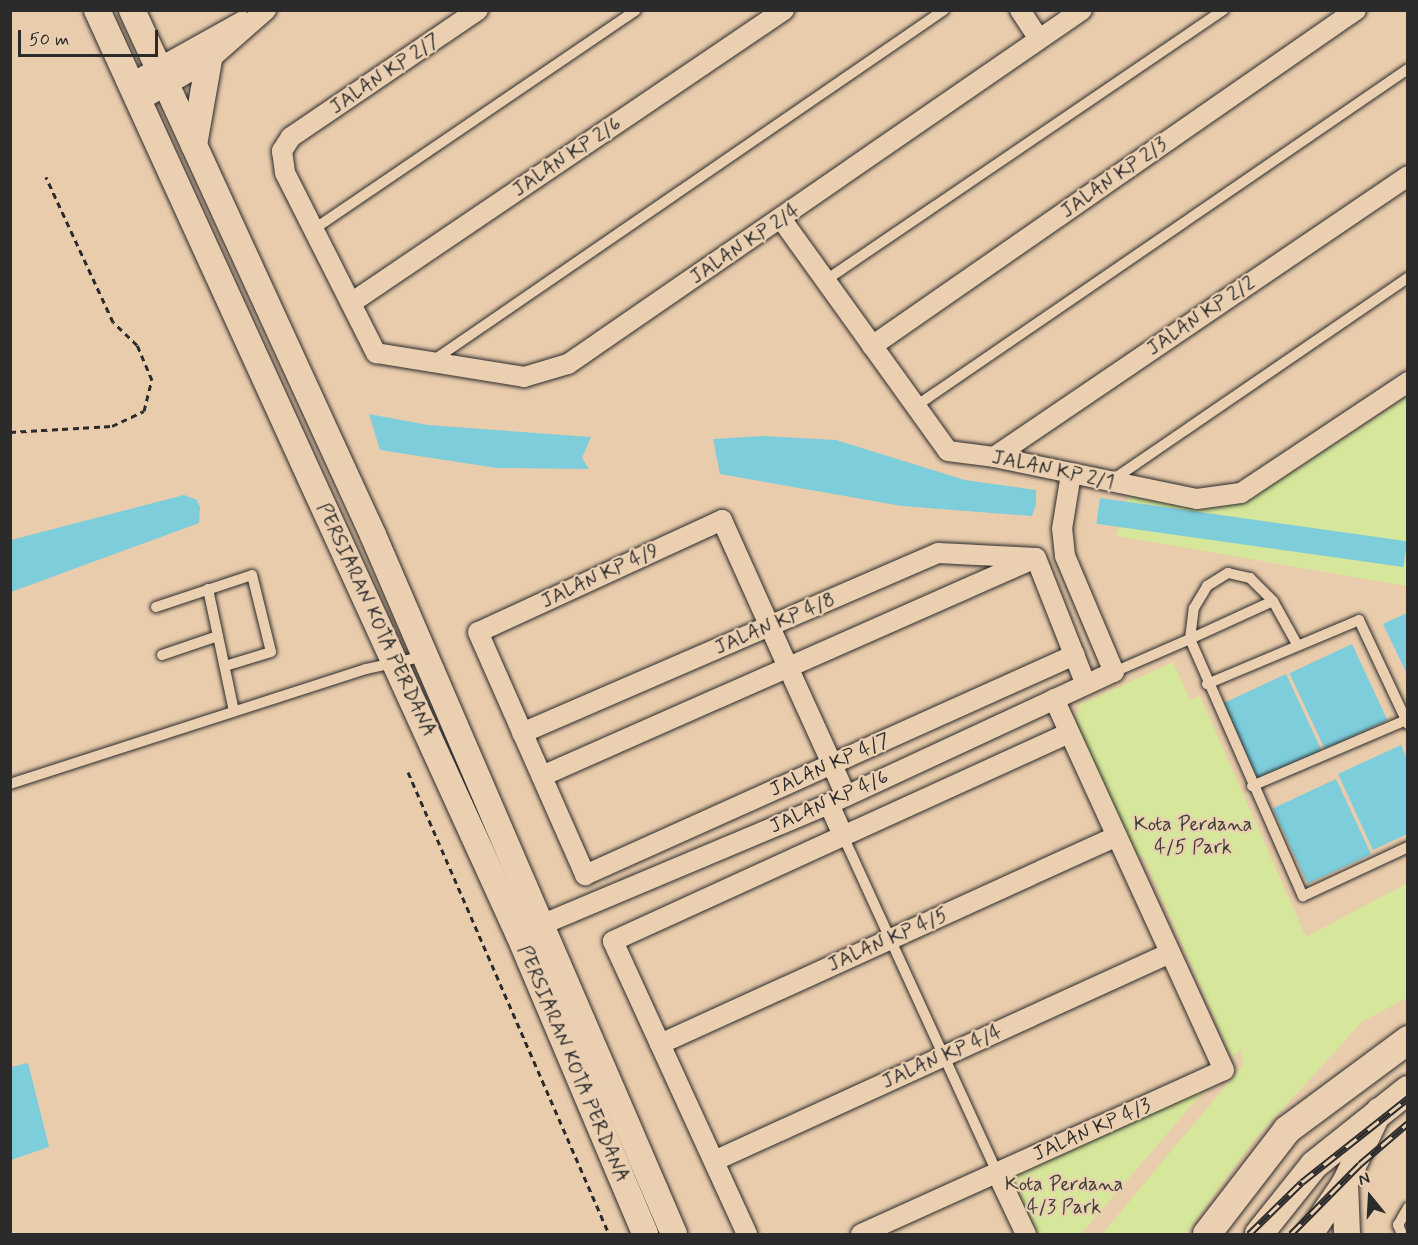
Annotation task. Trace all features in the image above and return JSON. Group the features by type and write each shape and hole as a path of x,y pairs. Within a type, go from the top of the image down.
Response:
{"main road":[{"path":"1207,1234 1287,1130 1407,1040"},
{"path":"1259,1234 1314,1165 1380,1108 1407,1090"}],"street":[{"name":"PERSIARAN KOTA PERDANA","path":"97,10 519,935 645,1234"},
{"name":"PERSIARAN KOTA PERDANA","path":"132,10 280,326 674,1234"},
{"path":"163,76 209,60 265,10"},
{"path":"134,92 163,76 265,10"},
{"name":"JALAN KP 2/7","path":"314,229 285,173 282,151 291,137 478,10"},
{"name":"JALAN KP 2/6","path":"351,303 784,10"},
{"path":"1020,10 1038,38"},
{"name":"JALAN KP 2/4","path":"351,303 376,353 524,377 568,364 782,220 1038,38 1082,10"},
{"name":"JALAN KP 2/3","path":"872,346 1356,10"},
{"path":"194,145 209,60"},
{"name":"JALAN KP 2/2","path":"994,457 1407,176"},
{"name":"JALAN KP 2/1","path":"782,220 948,451 994,457 1197,499 1241,493 1407,382"},
{"path":"314,229 351,303"},
{"path":"1071,474 1062,530 1065,556 1114,672"},
{"name":"JALAN KP 4/9","path":"522,733 478,632 722,520 770,626"},
{"name":"JALAN KP 4/8","path":"522,733 938,553 1036,558"},
{"path":"522,733 542,776 1036,558 1086,685"},
{"path":"770,626 832,764 843,836"},
{"name":"JALAN KP 4/7","path":"542,776 585,875 1075,655"},
{"name":"JALAN KP 4/6","path":"541,925 837,800 1114,672"},
{"path":"1054,699 1170,953"},
{"name":"JALAN KP 4/6","path":"660,1044 613,941 1070,733"},
{"name":"JALAN KP 4/5","path":"660,1044 1117,836"},
{"name":"JALAN KP 4/4","path":"714,1161 1170,953"},
{"name":"JALAN KP 4/3","path":"861,1234 1224,1070 1170,953"},
{"path":"660,1044 747,1234"},
{"path":"1310,1234 1345,1183 1380,1108"},
{"path":"997,1173 1026,1234"},
{"path":"1345,1183 1347,1234"}],"lane":[{"path":"314,229 636,10"},
{"path":"431,362 944,10"},
{"path":"826,280 1224,10"},
{"path":"916,406 1407,69"},
{"path":"1110,482 1407,278"},
{"path":"1298,646 1273,601 1250,578 1228,573 1207,586 1194,608 1190,639 1207,684 1304,896 1407,847"},
{"path":"156,607 252,575 271,651 225,666"},
{"path":"208,589 234,711"},
{"path":"1114,672 1273,601"},
{"path":"1207,684 1359,620 1407,721 1252,786"},
{"path":"162,655 218,636"},
{"path":"10,784 366,669 424,656"},
{"path":"843,836 997,1173"},
{"path":"1402,1234 1398,1225 1407,1208"}],"path":[{"path":"10,432 112,426 144,411 152,380 137,345 113,322 46,177"},
{"path":"408,772 609,1234"}],"green space":[{"path":"1407,397 1407,586 1116,536 1130,493 1242,505"},
{"name":"Kota Perdana 4/5 Park","path":"1173,662 1190,700 1200,696 1306,937 1407,883 1407,998 1363,1021 1254,1140 1186,1234 1102,1234 1243,1065 1241,1049 1232,1057 1143,856 1136,859 1098,778 1074,714 1080,712 1077,706"},
{"name":"Kota Perdana 4/3 Park","path":"1210,1084 1081,1234 1038,1234 1012,1178"}],"water":[{"path":"369,414 428,425 591,437 582,458 589,469 497,468 380,450"},
{"path":"763,436 836,440 965,480 1036,490 1036,504 1032,516 902,506 720,474 713,439"},
{"path":"184,495 197,500 200,507 199,523 11,592 11,540"},
{"path":"1100,498 1407,541 1403,567 1096,524"},
{"path":"1407,613 1407,674 1383,624"},
{"path":"1352,644 1387,720 1325,749 1289,673"},
{"path":"1286,674 1321,750 1258,780 1223,704"},
{"path":"1401,745 1407,759 1407,834 1373,850 1338,774"},
{"path":"1336,779 1371,854 1308,884 1273,809"},
{"path":"28,1063 49,1147 11,1160 11,1067"}],"railway":[{"path":"1249,1234 1302,1182 1408,1098"},
{"path":"1291,1234 1360,1164 1408,1123"}]}
